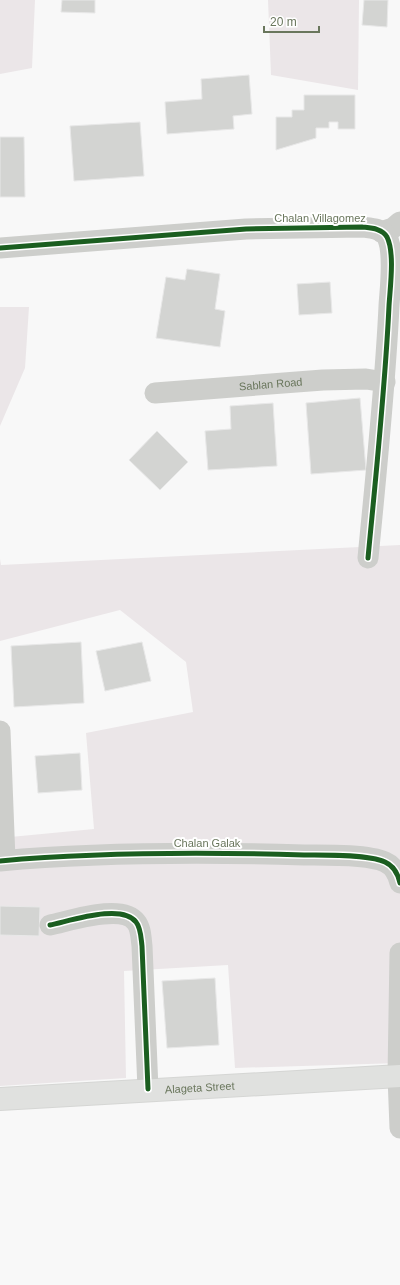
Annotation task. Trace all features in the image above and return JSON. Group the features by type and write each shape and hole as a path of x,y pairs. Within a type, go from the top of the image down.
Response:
{"main road":[{"name":"Alageta Street","path":"0,1099 148,1089 399,1076"}],"street":[{"path":"368,558 385,382 391,261 387,237 382,232 393,228 400,222"},
{"name":"Chalan Villagomez","path":"0,248 246,229 362,227 382,232"},
{"name":"Sablan Road","path":"155,393 323,380 366,379 385,382"},
{"path":"0,731 2,860"},
{"name":"Chalan Galak","path":"2,860 169,853 373,858 384,861 394,869 400,883"},
{"path":"50,925 112,913 128,915 136,922 139,928 142,946 148,1089"},
{"path":"400,953 400,1128"}],"shaded area":[{"path":"0,0 35,0 32,68 0,74"},
{"path":"268,0 359,0 358,90 271,75"},
{"path":"0,307 29,307 25,368 0,426"},
{"path":"400,545 400,1063 235,1068 228,965 124,971 126,1078 0,1086 0,838 94,829 86,733 193,712 186,662 120,610 0,641 0,559 1,565"}],"building":[{"path":"62,0 95,0 95,13 61,12"},
{"path":"364,0 388,0 387,27 362,25"},
{"path":"249,75 252,114 233,116 234,129 167,134 165,102 202,99 201,79"},
{"path":"304,95 355,95 355,129 338,129 338,122 329,122 329,128 316,128 316,138 276,150 276,117 292,117 292,110 304,110"},
{"path":"140,122 144,176 74,181 70,126"},
{"path":"0,137 24,137 25,197 0,197"},
{"path":"187,269 220,274 215,309 225,311 220,347 156,338 166,277 185,280"},
{"path":"330,282 332,313 299,315 297,284"},
{"path":"360,398 366,470 311,474 306,403"},
{"path":"273,403 277,466 208,470 205,431 231,429 230,406"},
{"path":"157,431 188,462 160,490 129,460"},
{"path":"81,642 84,703 14,707 11,646"},
{"path":"142,642 151,681 105,691 96,651"},
{"path":"80,753 82,790 38,793 35,756"},
{"path":"0,906 40,907 39,936 0,935"},
{"path":"215,978 219,1045 167,1048 162,981"}],"cycle path":[{"path":"0,248 246,229 362,227 376,229 385,234 391,252 391,280 383,400 368,558"},
{"path":"0,861 114,854 228,853 346,856 377,859 385,862 395,871 400,883"},
{"path":"50,925 82,917 108,914 119,914 129,917 138,924 142,946 148,1089"}]}
